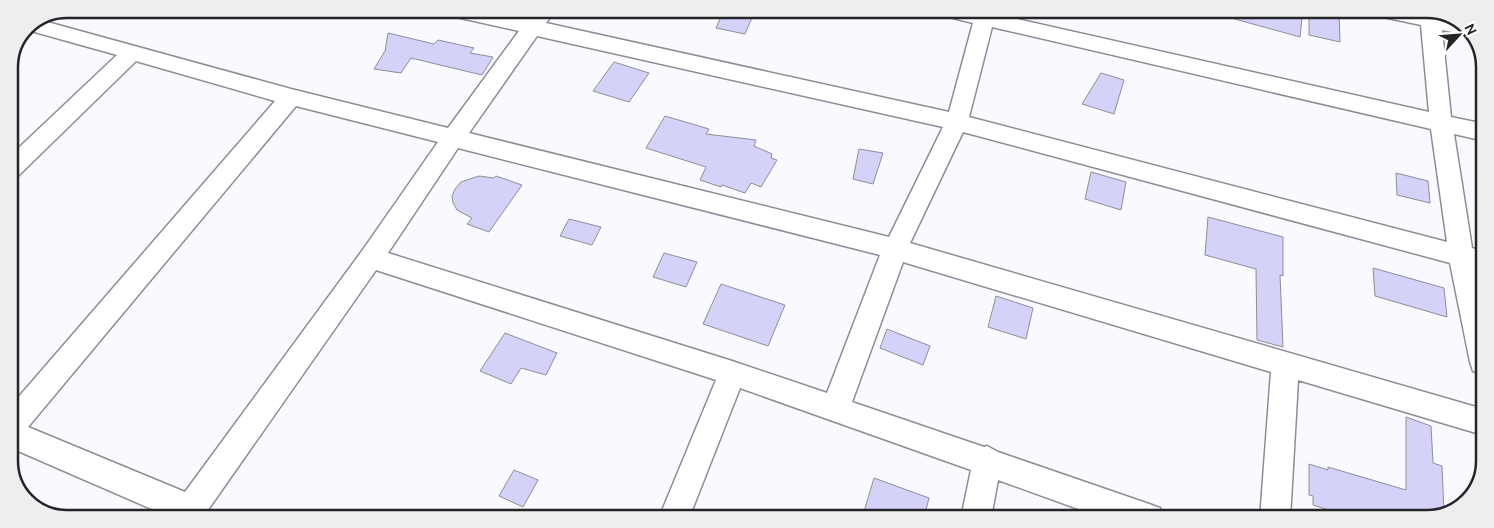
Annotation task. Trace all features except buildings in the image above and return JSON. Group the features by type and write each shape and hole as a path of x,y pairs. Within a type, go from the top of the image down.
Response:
{"street":[{"path":"489,18 957,122 1476,260"},
{"path":"190,510 372,258 453,138 539,18"},
{"path":"834,410 895,249 957,122 984,18"},
{"path":"1002,18 1476,131"},
{"path":"1430,18 1441,123 1461,256 1476,328"},
{"path":"39,26 291,97 895,249 1476,420"},
{"path":"18,162 132,53"},
{"path":"18,420 291,97"},
{"path":"372,258 732,373 834,410 987,460 1124,510"},
{"path":"1276,510 1285,364"},
{"path":"677,510 732,373"},
{"path":"18,435 181,510"},
{"path":"978,510 987,460"}]}
